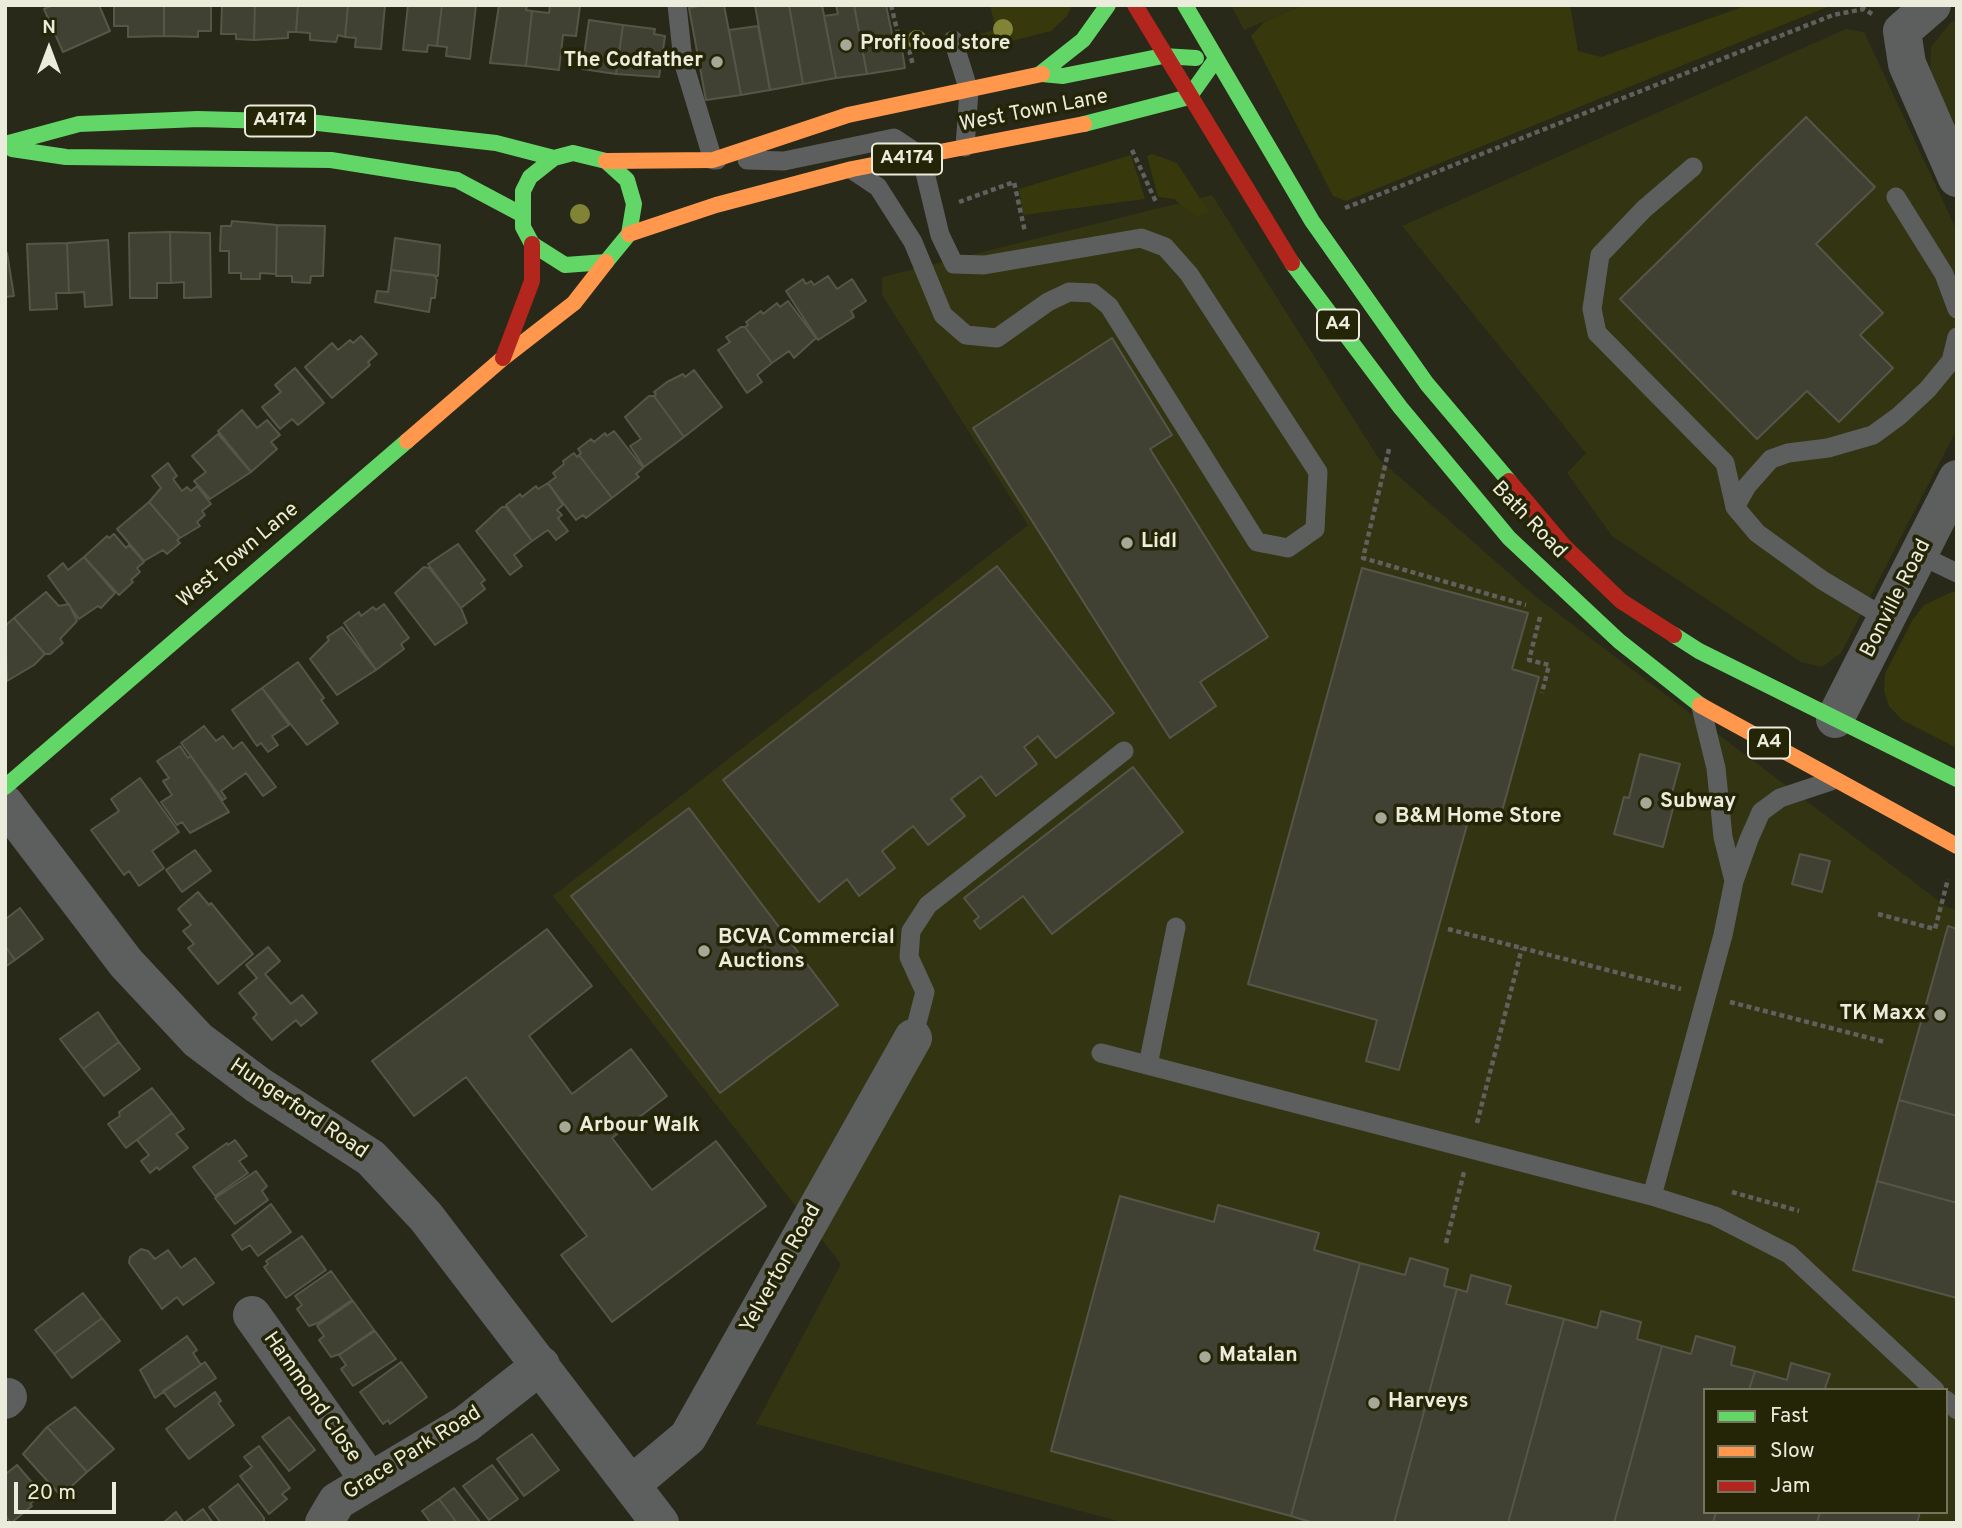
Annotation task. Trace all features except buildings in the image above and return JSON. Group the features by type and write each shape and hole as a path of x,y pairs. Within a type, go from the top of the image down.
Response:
{"main road":[{"name":"West Town Lane","path":"1040,74 1083,40 1108,5"},
{"name":"A4","path":"1135,5 1189,97"},
{"name":"A4","path":"1185,5 1216,59"},
{"name":"West Town Lane","path":"606,161 713,160 848,115 1040,74 1063,76 1163,56 1216,59"},
{"path":"1189,97 1216,59"},
{"name":"Bath Road","path":"1216,59 1312,221 1427,384 1564,546 1621,601 1699,651 1957,779"},
{"name":"West Town Lane","path":"629,234 716,205 852,169 1125,116 1189,97"},
{"name":"Bath Road","path":"1189,97 1285,254 1401,407 1509,538 1619,641 1701,706 1839,779 1957,846"},
{"name":"A4174","path":"5,146 79,124 198,119 309,122 496,143 554,158 573,153 606,161"},
{"name":"A4174","path":"5,146 66,157 331,160 457,180 521,214"},
{"path":"554,158 530,177 523,191 521,214 532,244 565,265 579,266 606,262 629,234 634,204 627,180 606,161"},
{"name":"West Town Lane","path":"502,359 532,281 532,244"},
{"name":"West Town Lane","path":"5,787 502,359 574,303 606,262"}],"street":[{"path":"1932,5 1902,31 1907,64 1957,178"},
{"name":"Bonville Road","path":"1835,719 1957,479"},
{"name":"Hungerford Road","path":"5,804 126,963 198,1040 258,1085 371,1158 426,1217 660,1523"},
{"name":"Yelverton Road","path":"632,1484 688,1437 913,1038"},
{"name":"Hammond Close","path":"252,1315 369,1480"},
{"name":"Grace Park Road","path":"324,1523 337,1501 466,1424 541,1364"}],"lane":[{"path":"677,5 682,61 713,160 784,161 894,138 921,156 940,235 954,264 984,265 1141,238 1166,247 1189,274 1318,472 1315,529 1287,548 1257,542 1109,306 1093,293 1069,292 1048,302 997,338 966,335 943,315 914,242 878,187 852,169"},
{"path":"953,40 969,91 965,147"},
{"path":"1693,167 1644,209 1600,255 1592,309 1597,334 1724,463 1735,507 1757,533 1822,580 1886,619"},
{"path":"1896,197 1944,274 1957,309"},
{"path":"1735,507 1747,486 1771,459 1873,435 1899,416 1928,389 1951,361 1957,337"},
{"path":"1920,555 1957,573"},
{"path":"1701,706 1716,768 1723,836 1734,881"},
{"path":"913,1038 925,992 909,957 911,932 928,905 1124,751"},
{"path":"1652,1196 1704,995 1723,935 1734,881 1761,812 1789,794 1839,779"},
{"path":"1148,1065 1176,928"},
{"path":"1101,1053 1652,1196 1715,1216 1789,1254 1933,1388"}],"path":[{"path":"891,5 899,38 907,42 913,65"},
{"path":"1312,221 1833,15 1864,9 1902,31"},
{"path":"1130,147 1156,202"},
{"path":"1401,407 1363,558 1529,606"},
{"path":"1541,610 1529,660 1549,666 1542,693"},
{"path":"1878,914 1935,929 1957,846"},
{"path":"1448,929 1885,1042"},
{"path":"1446,1242 1522,948"},
{"path":"1721,1189 1799,1211"}],"shaded area":[{"path":"990,5 1072,5 1067,16 1051,31 1000,44 988,42 980,34 996,30"},
{"path":"1231,5 1303,5 1244,30"},
{"path":"1303,5 1570,5 1578,51 1601,57 1748,5 1832,5 1346,201 1333,196 1251,36 1264,22"},
{"path":"1957,20 1957,128 1930,74 1931,47 1950,23"},
{"path":"1846,29 1864,32 1957,231 1957,429 1841,653 1822,667 1801,662 1612,536 1567,473 1586,453 1402,226"},
{"path":"1152,154 1177,163 1208,211 1197,217 1174,199 1158,197 1147,156"},
{"path":"1131,155 1145,199 1023,215 1019,189"},
{"path":"1212,195 1379,459 1536,597 1947,907 1957,910 1957,1523 1125,1523 756,1424 841,1264 553,896 1028,525 882,295 882,277"},
{"path":"1957,592 1957,748 1902,720 1889,706 1884,691 1885,674 1912,621 1924,605"}],"traffic: fast":[{"path":"1040,74 1083,40 1108,5"},
{"path":"1185,5 1312,221 1427,384 1509,481"},
{"path":"1042,74 1063,76 1163,56 1196,58"},
{"path":"1084,124 1189,97 1216,59"},
{"path":"5,144 79,124 198,119 309,122 496,143 554,158"},
{"path":"12,149 66,157 331,160 457,180 521,214"},
{"path":"573,153 606,161 627,180 634,204 629,234 606,262 565,265 532,244 523,227 523,191 530,177 554,158 573,153"},
{"path":"1292,263 1400,407 1509,538 1619,641 1700,705"},
{"path":"5,787 407,441"},
{"path":"1674,635 1699,651 1957,779"}],"traffic: slow":[{"path":"606,161 713,160 848,115 1042,74"},
{"path":"629,234 716,205 852,169 1084,124"},
{"path":"407,441 502,359 574,303 606,262"},
{"path":"1700,705 1957,846"}],"traffic: jam":[{"path":"1135,5 1292,263"},
{"path":"503,358 532,281 532,244"},
{"path":"1509,481 1564,546 1621,601 1674,635"}],"place":[{"name":"Profi food store","path":"846,45"},
{"name":"The Codfather","path":"717,62"},
{"name":"Lidl","path":"1127,543"},
{"name":"Subway","path":"1646,803"},
{"name":"B&M Home Store","path":"1381,818"},
{"name":"BCVA Commercial Auctions","path":"704,951"},
{"name":"TK Maxx","path":"1940,1015"},
{"name":"Arbour Walk","path":"565,1127"},
{"name":"Matalan","path":"1205,1357"},
{"name":"Harveys","path":"1374,1403"}]}
